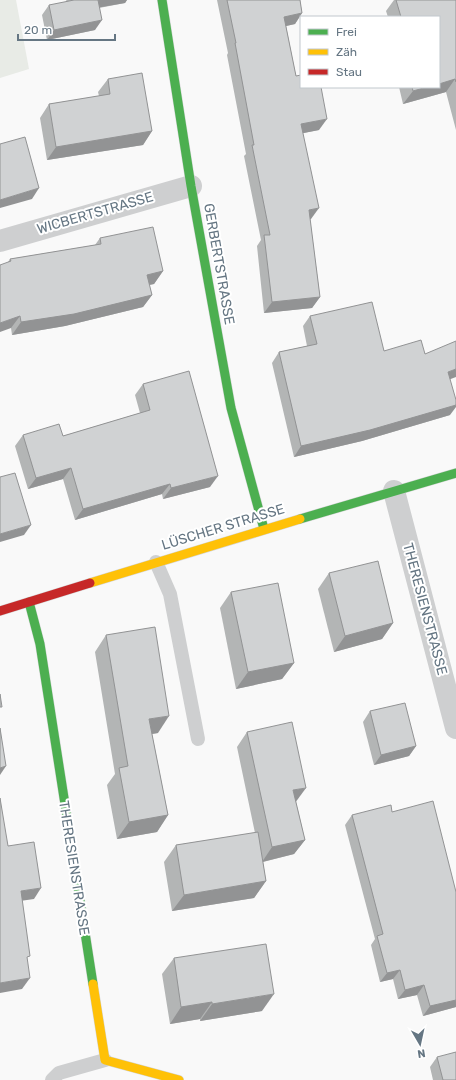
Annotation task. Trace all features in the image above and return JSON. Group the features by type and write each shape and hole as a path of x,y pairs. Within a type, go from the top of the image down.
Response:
{"street":[{"name":"GERBERTSTRASSE","path":"162,0 191,186 231,408 264,529"},
{"name":"WICBERTSTRASSE","path":"0,241 191,186"},
{"name":"LÜSCHER STRASSE","path":"0,611 264,529 456,473"},
{"name":"THERESIENSTRASSE","path":"394,491 456,728"},
{"name":"THERESIENSTRASSE","path":"30,602 40,644 74,871 105,1060"},
{"path":"105,1060 179,1080"}],"lane":[{"path":"156,562 170,594 198,739"},
{"path":"52,1080 59,1074 105,1060"}],"shaded area":[{"path":"0,0 16,0 29,69 0,78"}],"building":[{"path":"74,0 98,0 102,20 54,30 49,5"},
{"path":"227,0 300,0 302,13 284,17 296,76 300,75 300,88 321,88 327,119 301,124 319,208 309,210 320,297 272,302 264,235 270,235 252,145 254,145"},
{"path":"396,0 456,0 456,82 455,79 440,84 440,16 401,16"},
{"path":"142,73 152,131 56,147 49,104 110,94 108,79"},
{"path":"412,88 424,88 413,91"},
{"path":"25,137 39,188 0,200 0,144"},
{"path":"153,227 163,271 147,275 152,295 74,314 21,322 20,316 0,323 0,265 11,261 10,259 101,244 100,238"},
{"path":"372,302 384,351 421,340 425,354 456,341 456,369 448,372 456,405 370,430 301,446 279,352 317,344 310,316"},
{"path":"189,371 218,476 171,488 170,484 83,509 71,468 36,478 23,435 59,424 63,436 150,410 143,384"},
{"path":"15,473 31,525 0,534 0,477"},
{"path":"378,561 393,623 345,636 329,573"},
{"path":"278,583 294,663 248,672 231,592"},
{"path":"155,627 169,716 149,719 168,815 129,822 119,768 128,766 106,635"},
{"path":"0,694 2,707 0,707"},
{"path":"405,703 416,746 381,755 370,711"},
{"path":"292,722 306,788 293,790 305,840 272,847 247,732"},
{"path":"0,728 6,766 0,768"},
{"path":"0,798 8,846 34,842 41,888 21,891 30,956 27,957 30,978 0,983"},
{"path":"433,801 456,892 456,1000 430,1006 424,985 405,990 400,970 387,973 377,936 383,934 352,815 391,805 392,812"},
{"path":"258,832 266,881 184,895 176,845"},
{"path":"266,944 274,994 212,1004 212,1002 181,1007 174,958"},
{"path":"456,1052 456,1080 443,1080 437,1057"}],"traffic: fast":[{"path":"162,0 191,186 231,408 264,529"},
{"path":"300,519 456,473"},
{"path":"29,602 40,644 93,984"}],"traffic: slow":[{"path":"90,583 300,519"},
{"path":"93,984 105,1060 179,1080"}],"traffic: jam":[{"path":"0,611 90,583"}]}
